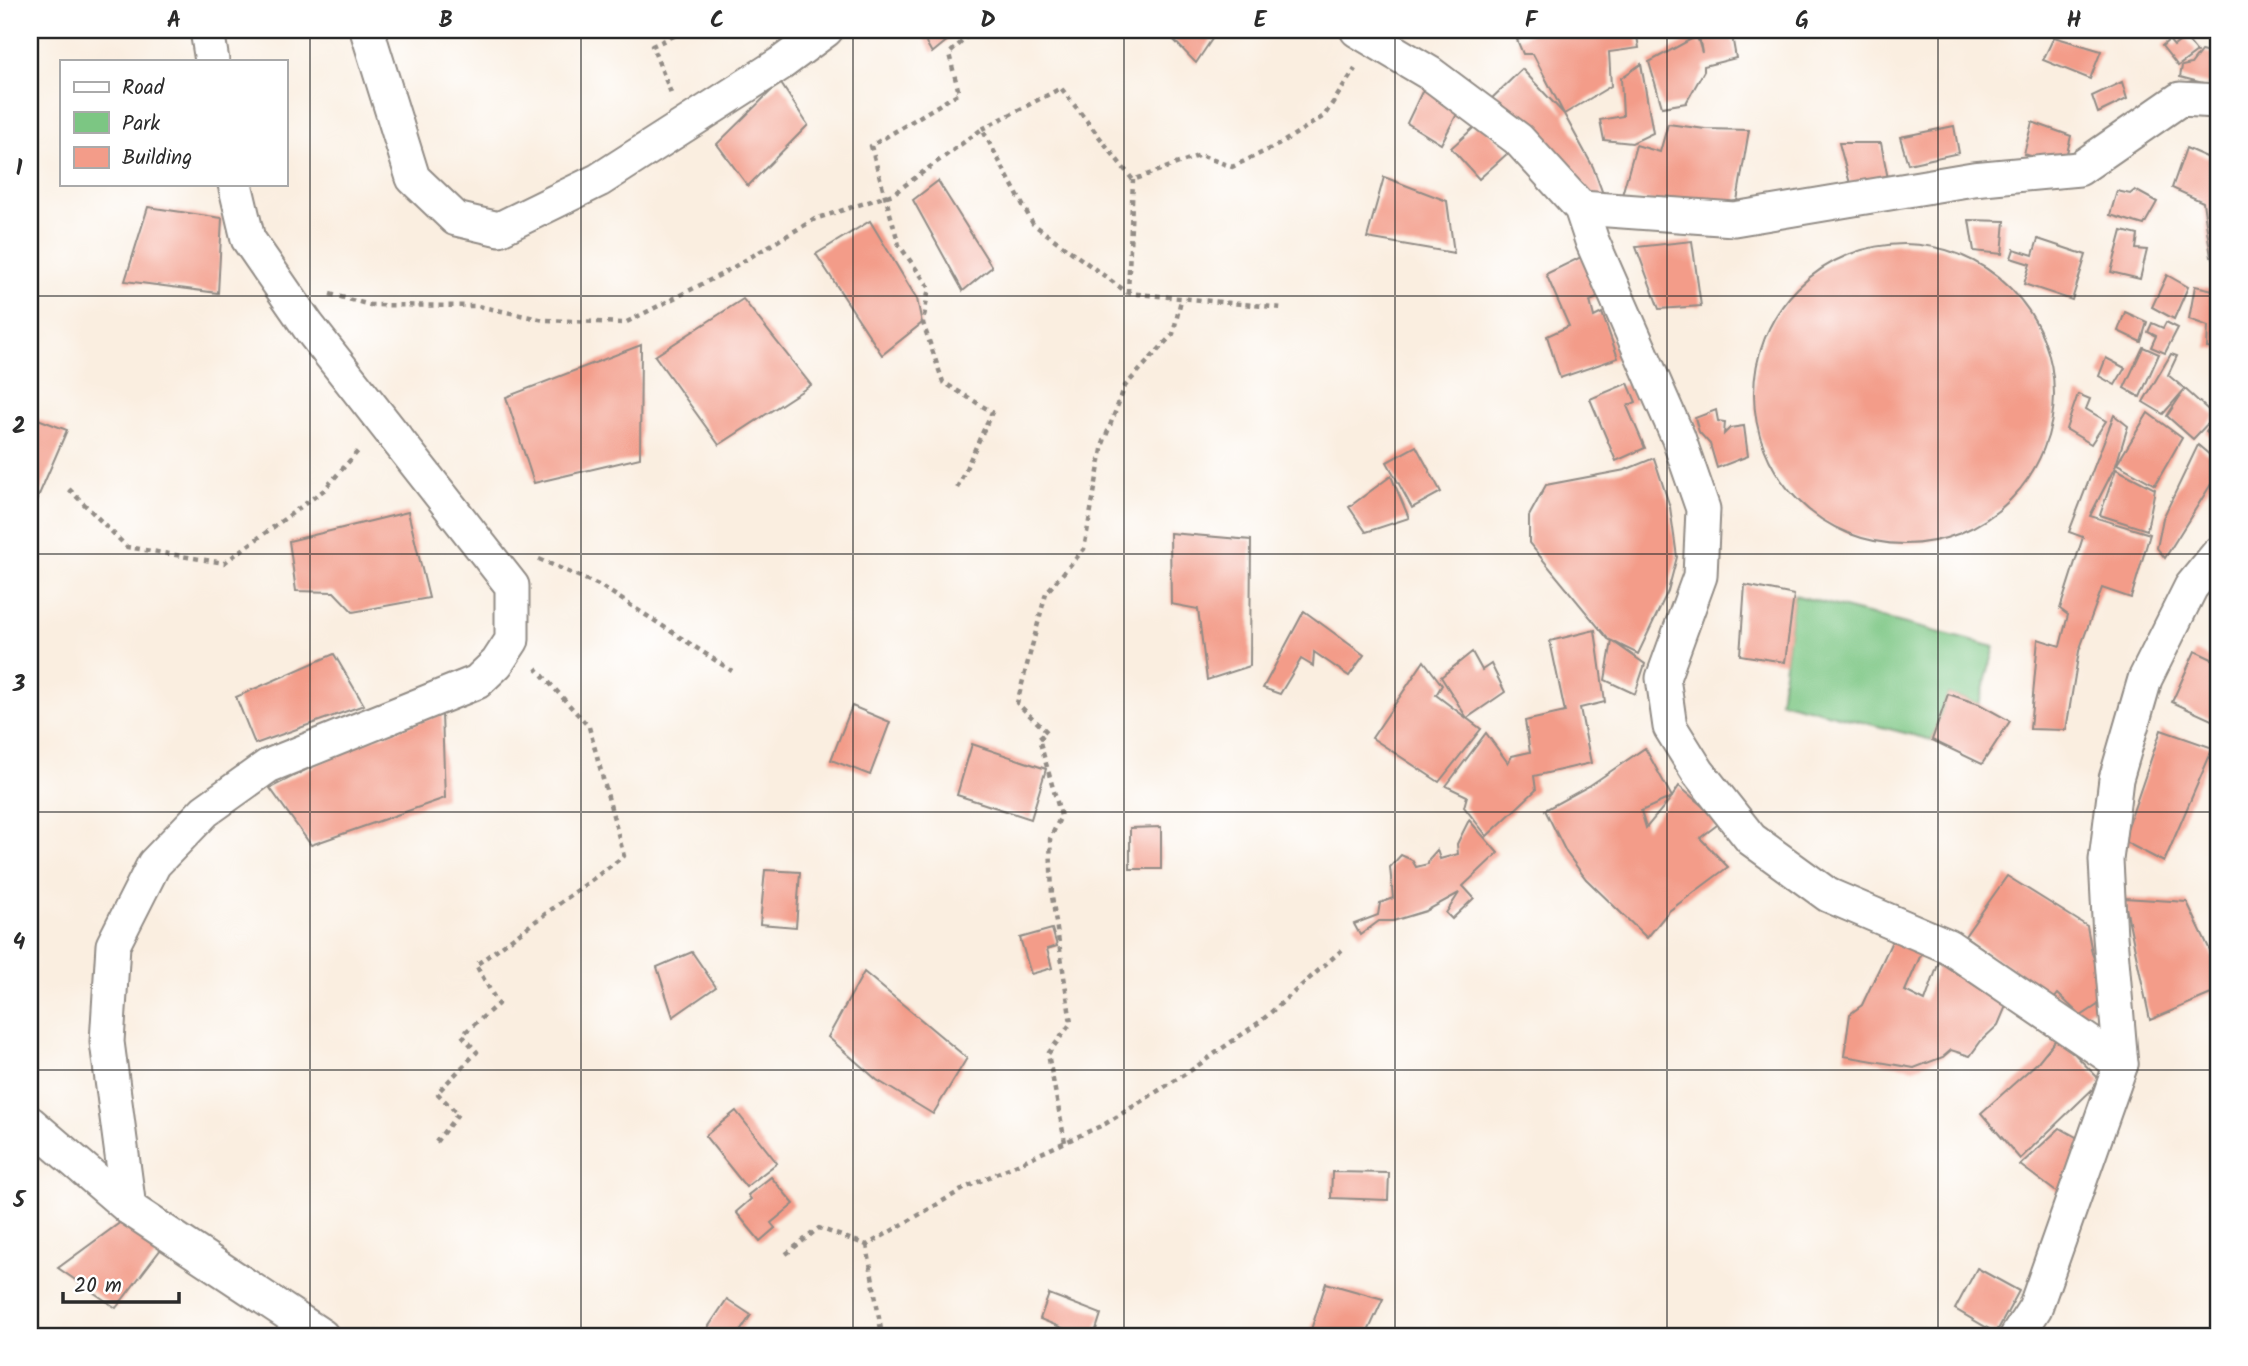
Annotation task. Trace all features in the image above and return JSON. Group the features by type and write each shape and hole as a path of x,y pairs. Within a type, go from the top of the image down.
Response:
{"street":[{"path":"206,30 212,60"},
{"path":"367,30 413,178 456,219 499,229 599,180 780,64 826,30"},
{"path":"1365,34 1431,74 1518,139 1581,208 1592,241 1678,437 1703,509 1700,576 1663,678 1670,727 1698,772 1751,839 1828,895 1948,946 2121,1065"},
{"path":"1581,208 1734,219 1973,179 2079,169 2179,99 2218,101"},
{"path":"129,1208 107,1042 113,946 154,864 205,811 268,766 477,682 497,663 512,640 512,586 307,326 248,239 236,186"},
{"path":"2017,1336 2035,1308 2121,1065 2106,860 2116,779 2145,679 2191,587 2218,554"},
{"path":"30,1123 129,1208 322,1336"}],"path":[{"path":"673,30 674,36 652,46 678,112 687,123"},
{"path":"957,488 992,412 943,382 923,323 929,287 899,244 871,146 960,93 949,54 974,30"},
{"path":"1133,180 1200,155 1232,167 1278,145 1324,116 1365,34"},
{"path":"329,294 370,304 478,306 544,320 625,323 720,275 814,219 893,194 982,129 1061,88 1133,180 1128,293"},
{"path":"982,129 1033,224 1128,293 1283,308"},
{"path":"1065,1142 1048,1054 1072,1023 1052,896 1050,839 1061,816 1039,739 1047,732 1017,703 1046,593 1084,549 1103,444 1125,386 1173,334 1181,300 1170,298"},
{"path":"69,489 127,547 224,563 324,490 363,445"},
{"path":"528,555 601,586 732,671"},
{"path":"436,1142 458,1114 437,1093 477,1052 462,1035 498,1004 476,965 624,856 589,727 512,640"},
{"path":"786,1254 819,1228 867,1245 967,1187 1105,1124 1261,1021 1343,949"},
{"path":"867,1245 882,1336"},
{"path":"794,1336 795,1331 844,1336"}],"green space":[{"path":"1794,595 1995,647 1979,704 1948,694 1932,740 1780,701"}],"building":[{"path":"919,30 960,30 932,53"},
{"path":"1164,30 1218,30 1196,63"},
{"path":"1536,30 1636,30 1639,48 1609,52 1611,86 1564,114 1533,54 1523,54 1517,40"},
{"path":"1698,30 1731,30 1736,58 1704,66 1704,71 1686,103 1662,107 1649,62 1697,36 1702,53"},
{"path":"2054,37 2101,51 2090,79 2043,60"},
{"path":"2185,37 2197,52 2178,66 2162,46 2169,40 2174,46"},
{"path":"2201,51 2218,55 2218,87 2180,77 2182,66 2191,64"},
{"path":"1641,64 1653,133 1632,143 1604,140 1600,120 1623,116 1621,78"},
{"path":"1522,69 1564,114 1593,167 1606,202 1583,204 1487,103"},
{"path":"1429,77 1462,117 1457,114 1441,144 1407,123"},
{"path":"780,82 808,125 748,186 717,144"},
{"path":"2122,82 2127,99 2098,113 2092,96"},
{"path":"1480,122 1508,153 1479,179 1451,148"},
{"path":"2032,122 2071,136 2064,166 2024,154"},
{"path":"1668,124 1705,129 1749,130 1734,219 1622,195 1636,145 1660,152"},
{"path":"1954,126 1959,153 1908,164 1900,137"},
{"path":"1839,143 1881,143 1889,184 1852,191"},
{"path":"2186,148 2218,162 2218,258 2211,257 2203,202 2172,188"},
{"path":"1384,177 1447,201 1454,253 1367,238"},
{"path":"938,181 992,267 963,291 913,200"},
{"path":"2135,190 2157,202 2144,225 2110,215 2117,191 2130,194"},
{"path":"148,207 222,218 218,293 125,281"},
{"path":"1969,220 2005,221 2002,254 1974,251"},
{"path":"870,221 917,299 922,323 882,355 816,254"},
{"path":"2122,231 2138,235 2136,249 2147,250 2140,279 2111,272"},
{"path":"2038,239 2086,255 2072,300 2024,284 2030,264 2011,258 2014,249 2033,255"},
{"path":"1692,241 1701,306 1659,309 1636,247"},
{"path":"1904,244 1933,247 1961,255 1987,269 2010,288 2029,311 2043,337 2051,365 2054,394 2051,423 2043,451 2029,477 2010,500 1987,519 1961,533 1933,541 1904,544 1875,541 1847,533 1821,519 1798,500 1779,477 1765,451 1757,423 1754,394 1757,365 1765,337 1779,311 1798,288 1821,269 1847,255 1875,247"},
{"path":"1583,256 1600,297 1590,301 1594,317 1602,313 1618,358 1560,378 1547,336 1569,326 1546,274"},
{"path":"2167,275 2188,287 2174,319 2152,307"},
{"path":"2195,286 2218,291 2218,349 2207,348 2208,326 2189,319"},
{"path":"743,299 811,385 719,445 655,356"},
{"path":"2125,312 2147,322 2141,342 2118,331"},
{"path":"2166,322 2178,328 2165,353 2151,347 2156,336 2148,332 2152,323 2163,328"},
{"path":"641,345 640,458 534,483 506,397"},
{"path":"2143,347 2159,354 2140,397 2124,388"},
{"path":"2171,354 2177,356 2168,375 2185,389 2163,414 2143,402"},
{"path":"2106,358 2125,368 2115,385 2099,376"},
{"path":"1628,383 1636,402 1627,406 1645,448 1616,461 1590,399"},
{"path":"2185,389 2215,416 2193,439 2167,416"},
{"path":"2078,394 2090,399 2086,409 2106,421 2091,444 2066,429"},
{"path":"1716,410 1718,421 1725,422 1724,434 1730,428 1744,426 1748,456 1717,468 1710,444 1699,432 1695,418"},
{"path":"2148,413 2182,438 2155,485 2117,464"},
{"path":"2114,415 2128,426 2116,465 2090,516 2150,534 2131,598 2102,588 2079,651 2066,730 2030,729 2038,639 2060,646 2068,615 2060,609 2083,537 2069,532"},
{"path":"30,416 67,430 32,511 30,511"},
{"path":"2218,418 2218,443 2206,432"},
{"path":"2198,445 2218,462 2218,473 2165,558 2157,548 2163,518"},
{"path":"1416,446 1441,492 1412,508 1387,462"},
{"path":"1654,458 1670,507 1677,557 1668,591 1638,654 1608,639 1529,543 1529,516 1546,485 1625,470"},
{"path":"2116,469 2155,489 2147,530 2100,515"},
{"path":"1391,476 1409,518 1366,532 1349,507"},
{"path":"408,512 429,598 353,612 334,592 296,591 289,541"},
{"path":"1170,533 1251,540 1250,666 1207,680 1198,609 1171,604"},
{"path":"1745,585 1794,595 1785,662 1740,655"},
{"path":"1304,611 1364,655 1349,676 1314,652 1313,666 1301,659 1280,694 1263,688"},
{"path":"1595,630 1605,702 1580,708 1591,763 1534,776 1536,790 1487,836 1464,807 1467,796 1446,786 1486,733 1508,763 1512,756 1530,752 1525,721 1565,712 1550,641"},
{"path":"1612,641 1645,664 1635,694 1605,680"},
{"path":"2195,651 2218,662 2218,723 2172,702"},
{"path":"1472,652 1482,670 1491,664 1505,692 1467,718 1441,677"},
{"path":"334,654 364,705 255,744 236,697"},
{"path":"1424,661 1442,685 1436,695 1481,729 1439,782 1372,738"},
{"path":"1948,694 1979,704 2010,721 1982,764 1932,740"},
{"path":"852,706 890,722 870,775 831,760"},
{"path":"442,714 445,798 311,845 270,788 353,746"},
{"path":"2161,730 2213,748 2164,862 2123,841"},
{"path":"972,744 1046,769 1031,819 957,795"},
{"path":"1645,748 1672,797 1679,786 1721,822 1700,838 1728,867 1669,911 1647,938 1586,879 1566,852 1545,810 1589,786","holes":["1672,797 1646,828 1641,811"]},
{"path":"1469,820 1498,853 1463,886 1474,898 1452,919 1446,913 1459,893 1426,911 1393,921 1379,921 1360,935 1354,924 1378,915 1380,903 1393,898 1390,867 1401,855 1412,860 1416,867 1428,864 1437,850 1440,859 1458,854 1457,844"},
{"path":"1161,827 1161,869 1130,869 1130,828"},
{"path":"765,870 800,872 796,927 760,924"},
{"path":"2007,876 2087,926 2092,953 2108,998 2081,1016 2058,994 2054,999 1965,936"},
{"path":"2124,898 2187,902 2218,967 2218,991 2150,1020"},
{"path":"1052,929 1057,946 1047,949 1052,968 1031,974 1020,938"},
{"path":"1893,939 1923,950 1905,991 1925,1001 1939,962 2006,1006 1998,1025 1970,1056 1951,1050 1943,1057 1914,1068 1844,1056 1850,1014 1862,1005"},
{"path":"692,952 716,987 673,1017 657,967"},
{"path":"864,972 967,1058 933,1114 877,1080 828,1037"},
{"path":"2058,1037 2101,1081 2020,1159 1981,1113 2037,1063"},
{"path":"736,1111 777,1163 746,1187 705,1136"},
{"path":"2060,1128 2083,1141 2059,1194 2020,1165"},
{"path":"1332,1172 1389,1173 1388,1200 1331,1198"},
{"path":"771,1177 794,1204 771,1223 775,1228 760,1241 736,1212 751,1199 748,1195"},
{"path":"125,1219 164,1245 116,1308 58,1268"},
{"path":"1977,1268 2019,1291 1996,1333 1955,1309"},
{"path":"1326,1283 1383,1299 1366,1336 1309,1336"},
{"path":"1049,1294 1101,1314 1094,1336 1082,1336 1040,1319"},
{"path":"727,1299 751,1315 737,1336 712,1336 705,1332"}]}
